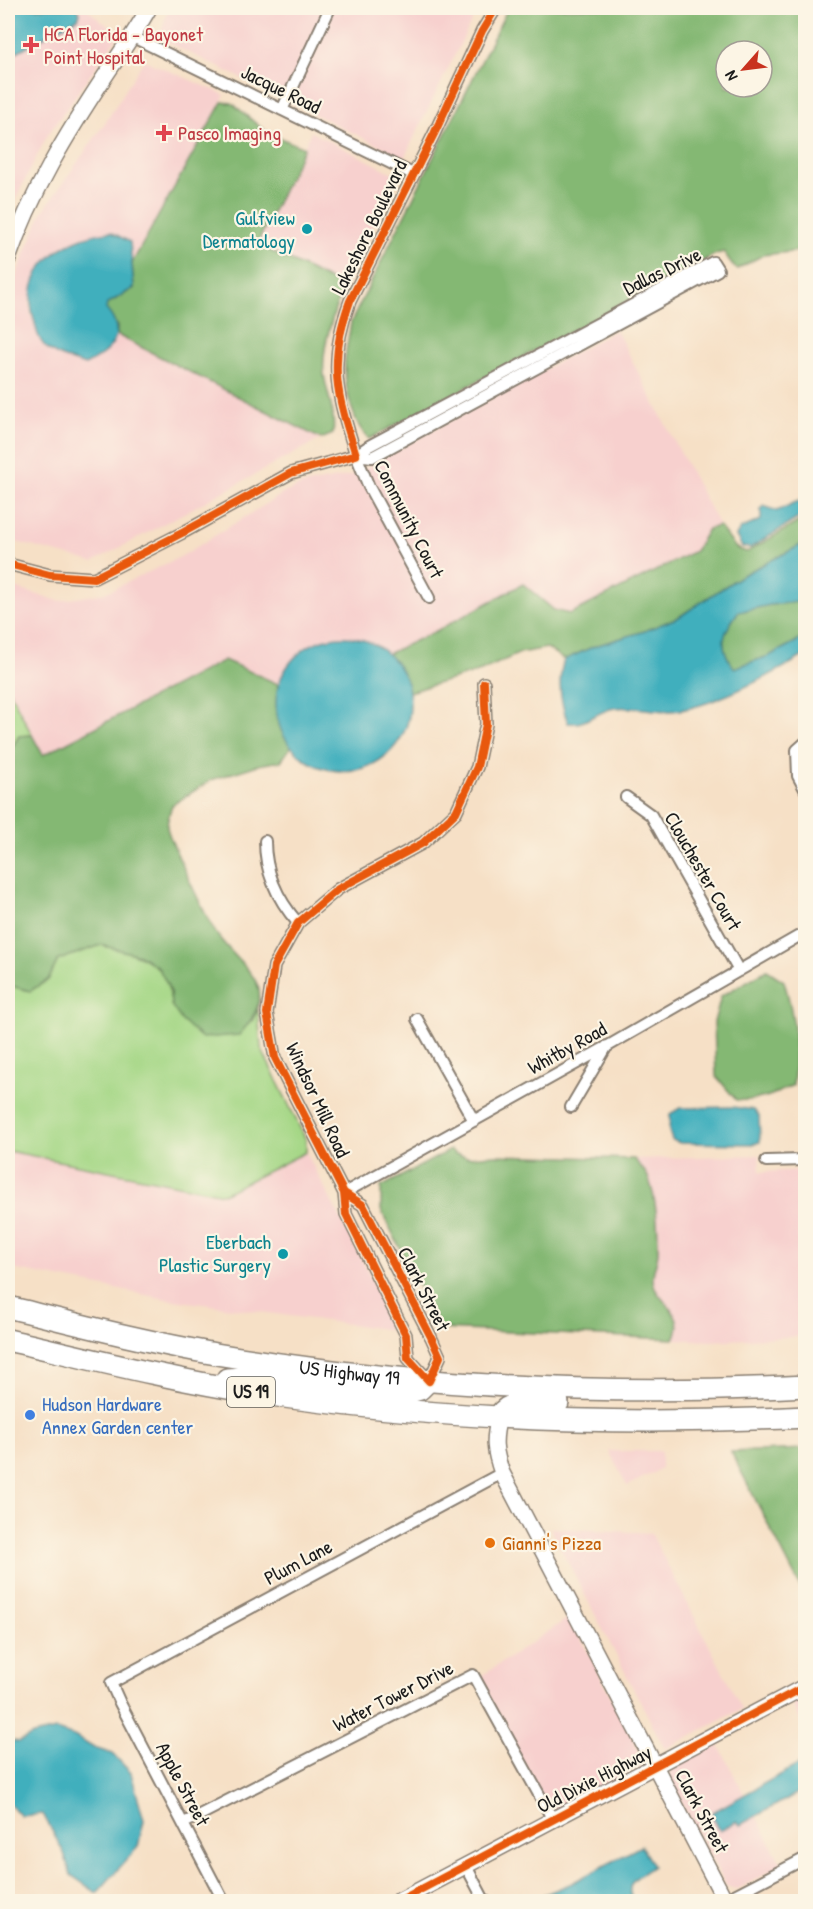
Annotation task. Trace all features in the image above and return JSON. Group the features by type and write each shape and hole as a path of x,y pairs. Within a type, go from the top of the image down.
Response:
{"highway":[{"name":"US Highway 19","path":"8,1307 153,1342 216,1354 379,1377 518,1388 676,1390 806,1386"},
{"name":"US Highway 19","path":"8,1340 194,1382 343,1405 499,1417 616,1421 806,1417"},
{"path":"194,1382 261,1377 401,1394 420,1389 429,1381"},
{"path":"499,1417 504,1409 514,1404 613,1403 676,1390"},
{"path":"756,1419 783,1404 806,1402"}],"street":[{"path":"8,259 20,223 57,152 107,73 133,37 149,8"},
{"path":"282,110 330,8"},
{"name":"Lakeshore Boulevard","path":"357,455 336,384 342,324 350,301 482,31 496,8"},
{"name":"Jacque Road","path":"133,37 413,174"},
{"name":"Dallas Drive","path":"713,262 718,270 372,457 357,455 369,446 713,262"},
{"path":"8,564 50,575 94,578 291,473 357,455"},
{"name":"Community Court","path":"357,455 369,487 429,598"},
{"name":"Windsor Mill Road","path":"344,1193 275,1058 267,1013 274,966 298,923 338,889 423,843 456,812 477,767 486,724 484,683"},
{"path":"806,742 797,750 798,776 806,791"},
{"name":"Clouchester Court","path":"626,797 651,815 739,971"},
{"path":"265,841 267,869 286,908 298,923"},
{"name":"Whitby Road","path":"344,1193 608,1046 806,932"},
{"path":"417,1019 474,1121"},
{"path":"571,1107 608,1046"},
{"path":"766,1161 806,1160"},
{"name":"Clark Street","path":"344,1193 363,1205 431,1336 440,1357 429,1381 408,1358 406,1335 346,1214 344,1193"},
{"name":"Clark Street","path":"499,1417 494,1437 495,1452 502,1473 726,1901"},
{"name":"Plum Lane","path":"111,1683 502,1473"},
{"name":"Water Tower Drive","path":"184,1823 473,1675 552,1818"},
{"name":"Apple Street","path":"111,1683 225,1902"},
{"name":"Old Dixie Highway","path":"397,1902 552,1818 806,1686"},
{"path":"726,1901 806,1858"},
{"path":"466,1866 485,1902"}],"shaded area":[{"path":"8,8 86,8 120,33 47,136 8,214"},
{"path":"169,8 478,8 404,158 159,38"},
{"path":"144,60 225,95 132,263 130,242 29,301 41,342 104,354 117,335 321,439 93,562 8,540 8,303 19,268 42,213 107,120"},
{"path":"311,132 397,175 342,286 257,244"},
{"path":"616,330 719,526 708,529 695,551 570,614 554,610 523,584 388,655 367,641 347,637 304,648 288,664 278,684 224,660 43,755 8,692 8,586 59,601 105,593 182,556 284,493 302,485 353,475"},
{"path":"8,1151 223,1194 306,1152 399,1331 166,1299 8,1268"},
{"path":"759,1155 760,1172 805,1170 805,1336 710,1341 674,1339 678,1330 674,1312 660,1297 653,1279 658,1253 634,1159"},
{"path":"609,1451 661,1451 661,1469 627,1486"},
{"path":"550,1528 651,1533 742,1709 665,1749"},
{"path":"570,1617 646,1765 548,1814 480,1677"},
{"path":"805,1695 805,1729 791,1703"},
{"path":"717,1742 744,1794 711,1812 720,1830 738,1821 740,1825 756,1816 782,1865 738,1889 727,1887 668,1778 673,1765"}],"green space":[{"path":"508,8 805,8 805,247 799,251 763,255 737,269 724,252 716,254 369,439 359,426 351,407 345,357 351,322"},
{"path":"222,102 232,103 266,132 304,148 257,244 342,286 329,330 324,363 334,426 333,434 321,439 117,335 117,325 105,309 107,304 134,288 132,263"},
{"path":"805,518 805,543 741,576 679,617 645,631 595,646 564,660 547,648 520,653 481,671 409,692 401,671 387,654 436,631 523,584 554,610 570,614 695,551 708,529 719,526 736,548 747,552"},
{"path":"805,601 805,637 769,656 734,668 725,652 723,639 738,612"},
{"path":"224,660 278,684 276,702 278,717 282,731 291,747 281,761 258,765 211,780 172,805 167,827 181,863 218,936 256,981 259,992 258,1004 252,1018 239,1035 202,1038 182,1021 171,1005 170,990 158,967 139,955 101,945 58,960 48,980 30,991 8,985 8,755 19,736 32,735 43,755"},
{"path":"8,692 32,735 19,736 8,755"},
{"path":"101,945 139,956 158,968 169,990 171,1005 252,1021 258,1009 261,1048 306,1140 306,1152 223,1194 8,1151 8,985 30,991 48,980 58,960"},
{"path":"767,970 784,981 791,1008 795,1045 793,1085 766,1097 736,1100 716,1076 714,1022 721,996"},
{"path":"450,1150 467,1157 496,1155 634,1159 647,1174 655,1204 658,1251 653,1278 655,1287 677,1321 674,1339 440,1329 381,1210 381,1187"},
{"path":"806,1449 805,1596 731,1452"}],"water":[{"name":"HCA Florida - Bayonet Point Hospital","path":"8,8 77,8 80,13 78,18 8,57"},
{"path":"111,232 130,242 134,288 107,304 106,309 116,327 114,342 102,354 85,365 49,350 41,341 31,304 33,287 38,272 48,259 61,249 76,240"},
{"path":"805,500 805,514 750,548 742,547 736,536 740,529 761,520 761,509 764,506 777,511"},
{"path":"805,543 805,601 738,612 726,633 724,646 734,668 769,656 805,637 805,655 758,681 720,698 685,709 670,711 615,708 581,722 568,723 560,692 564,660 595,646 645,631 679,617 741,576"},
{"path":"343,637 369,642 390,657 405,678 410,704 405,730 390,751 369,766 343,771 317,766 296,751 281,730 276,704 281,678 296,657 317,642"},
{"path":"733,1107 754,1110 759,1116 760,1142 753,1144 680,1143 672,1140 669,1131 670,1114 680,1108"},
{"path":"56,1730 74,1736 94,1748 113,1754 131,1773 144,1820 138,1847 97,1893 71,1875 64,1853 43,1814 21,1816 8,1802 8,1740 19,1742 33,1735"},
{"path":"805,1761 805,1789 740,1825 737,1821 720,1831 711,1813"},
{"path":"641,1846 653,1866 631,1884 630,1894 633,1901 531,1900 570,1884"}],"cycle path":[{"path":"8,564 50,575 94,578 291,473 356,455 337,379 337,361 343,323 350,301 434,134 482,31 496,8"},
{"path":"344,1193 363,1205 431,1337 440,1357 429,1381 408,1358 406,1335 346,1214 344,1193 275,1058 267,1013 274,966 298,923 338,889 423,843 456,812 477,767 486,724 484,683"},
{"path":"397,1902 806,1686"}],"place":[{"name":"HCA Florida - Bayonet Point Hospital","path":"31,45"},
{"name":"Pasco Imaging","path":"164,133"},
{"name":"Gulfview Dermatology","path":"307,229"},
{"name":"Eberbach Plastic Surgery","path":"283,1254"},
{"name":"Hudson Hardware Annex Garden center","path":"30,1415"},
{"name":"Gianni's Pizza","path":"490,1543"}]}
